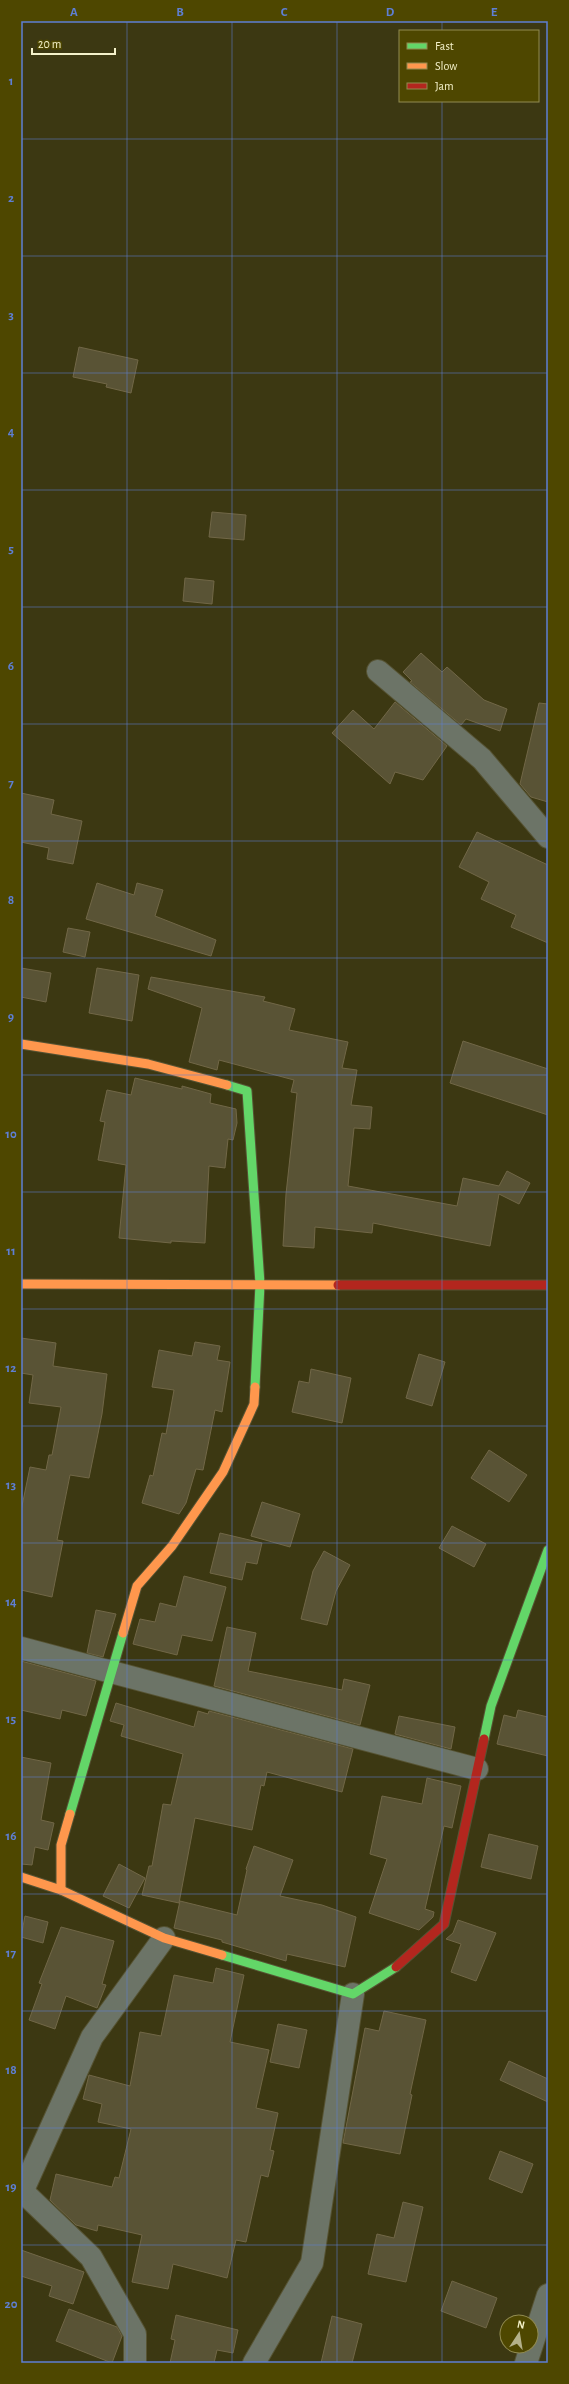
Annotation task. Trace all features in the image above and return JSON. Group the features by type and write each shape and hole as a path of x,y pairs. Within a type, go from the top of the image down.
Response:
{"street":[{"path":"378,671 482,759 548,837"},
{"path":"21,1044 148,1064 247,1091 260,1284 254,1404 223,1472 172,1546 137,1586 61,1845 61,1890"},
{"path":"21,1284 548,1285"},
{"path":"21,1877 61,1890 164,1938 353,1994 395,1968 444,1924 491,1706 548,1550"},
{"path":"21,1648 112,1670 477,1769"},
{"path":"135,2363 135,2334 91,2257 22,2190 92,2037 164,1938"},
{"path":"254,2363 312,2263 353,1994"},
{"path":"526,2363 548,2296"}],"building":[{"path":"79,347 138,360 131,393 106,387 107,384 73,377"},
{"path":"212,512 246,515 244,540 209,537"},
{"path":"185,578 214,581 212,604 183,601"},
{"path":"421,653 442,672 447,667 484,700 507,709 500,731 466,719 461,725 410,682 412,681 403,672"},
{"path":"395,702 447,746 423,780 395,772 390,784 332,733 353,710 374,729"},
{"path":"539,703 548,704 548,802 531,797 520,784"},
{"path":"21,793 54,800 51,814 82,821 73,864 47,859 49,848 21,842"},
{"path":"477,832 548,865 548,943 511,927 516,915 481,899 489,882 459,867"},
{"path":"97,883 134,895 137,883 163,890 155,916 216,940 211,956 86,919"},
{"path":"68,928 90,932 85,957 63,952"},
{"path":"21,968 51,973 46,1002 21,997"},
{"path":"97,968 139,975 132,1021 89,1013"},
{"path":"151,977 265,997 263,1001 295,1009 289,1030 348,1042 342,1068 357,1070 351,1105 372,1107 370,1129 354,1128 348,1186 457,1206 463,1178 499,1186 507,1171 530,1183 519,1204 499,1194 490,1246 373,1223 372,1233 315,1227 314,1248 283,1246 286,1194 297,1093 291,1092 294,1080 219,1060 217,1070 189,1062 202,1008 148,989"},
{"path":"463,1041 548,1069 548,1115 450,1083"},
{"path":"135,1078 182,1089 182,1086 211,1094 210,1103 236,1109 237,1123 233,1140 228,1139 225,1168 209,1166 205,1243 171,1241 171,1243 119,1238 126,1165 98,1160 105,1122 100,1121 107,1090 131,1095"},
{"path":"21,1338 56,1343 53,1366 107,1374 102,1414 89,1478 70,1475 57,1540 63,1541 52,1597 21,1590 21,1511 30,1467 46,1470 49,1455 52,1455 61,1407 29,1403 33,1375 21,1373"},
{"path":"195,1342 220,1346 217,1360 230,1362 222,1412 215,1410 203,1470 196,1469 186,1503 179,1514 142,1503 150,1475 153,1476 162,1433 166,1434 174,1390 152,1387 159,1350 192,1356"},
{"path":"419,1354 445,1362 432,1406 406,1398"},
{"path":"311,1369 351,1378 342,1423 292,1412 299,1381 309,1383"},
{"path":"489,1450 527,1475 509,1502 471,1478"},
{"path":"262,1502 300,1514 290,1547 251,1536"},
{"path":"452,1526 486,1544 474,1567 439,1548"},
{"path":"220,1533 262,1543 257,1564 246,1562 242,1580 210,1573"},
{"path":"324,1551 350,1565 336,1591 327,1625 301,1619 313,1571"},
{"path":"184,1576 226,1587 212,1641 182,1635 177,1655 133,1644 140,1619 155,1622 160,1603 176,1607"},
{"path":"96,1610 116,1614 103,1657 87,1653"},
{"path":"227,1627 256,1633 248,1671 342,1690 344,1679 370,1685 360,1725 214,1686"},
{"path":"21,1661 96,1681 86,1716 62,1710 60,1719 21,1710"},
{"path":"116,1703 194,1727 198,1711 208,1714 209,1711 353,1749 342,1792 267,1772 264,1786 261,1785 252,1830 195,1818 179,1903 142,1895 149,1866 152,1866 163,1804 171,1805 183,1754 121,1736 124,1725 110,1721"},
{"path":"518,1710 548,1717 548,1756 497,1744 504,1715 516,1718"},
{"path":"399,1716 455,1727 451,1749 395,1734"},
{"path":"21,1757 51,1763 41,1820 54,1823 48,1850 35,1847 32,1865 21,1864"},
{"path":"427,1778 461,1786 452,1828 444,1826 425,1909 434,1912 433,1917 419,1930 369,1913 387,1859 370,1854 382,1796 422,1804"},
{"path":"489,1834 538,1846 531,1879 481,1867"},
{"path":"254,1846 293,1860 280,1896 322,1905 356,1917 345,1967 287,1954 286,1961 222,1942 222,1940 174,1928 180,1901 237,1915 246,1869"},
{"path":"119,1864 145,1878 129,1908 103,1896"},
{"path":"25,1916 48,1922 43,1943 21,1937"},
{"path":"458,1920 496,1933 476,1981 451,1972 461,1944 446,1939 453,1933"},
{"path":"61,1927 114,1941 102,1984 106,1985 97,2008 66,1996 55,2029 29,2020 42,1984 39,1983"},
{"path":"216,1968 244,1975 230,2042 269,2050 256,2108 278,2113 270,2150 274,2151 268,2177 261,2175 246,2242 236,2240 227,2278 173,2264 168,2289 132,2282 142,2235 98,2225 97,2231 76,2225 50,2200 56,2174 112,2187 115,2177 119,2178 131,2129 98,2122 102,2104 83,2099 89,2075 130,2086 140,2032 161,2036 174,1975 213,1983"},
{"path":"384,2011 426,2020 410,2094 412,2095 400,2154 343,2143 365,2028 379,2031"},
{"path":"278,2024 307,2030 299,2068 270,2062"},
{"path":"509,2061 548,2079 548,2102 500,2080"},
{"path":"500,2151 533,2164 522,2193 489,2179"},
{"path":"403,2202 423,2207 406,2282 368,2274 377,2234 394,2238"},
{"path":"21,2250 84,2272 73,2304 49,2296 52,2286 21,2276"},
{"path":"452,2281 497,2298 486,2328 441,2311"},
{"path":"69,2309 117,2327 122,2336 112,2363 56,2341"},
{"path":"176,2315 238,2330 233,2353 217,2350 214,2363 170,2363 175,2340 171,2339"},
{"path":"332,2316 362,2324 352,2363 321,2363"}],"traffic: fast":[{"path":"227,1085 247,1091 260,1284 255,1387"},
{"path":"484,1739 491,1706 548,1550"},
{"path":"70,1814 123,1633"},
{"path":"222,1955 353,1994 396,1967"}],"traffic: slow":[{"path":"21,1044 148,1064 227,1085"},
{"path":"21,1284 338,1285"},
{"path":"123,1633 137,1586 172,1546 223,1472 254,1404 255,1387"},
{"path":"61,1890 61,1845 70,1814"},
{"path":"21,1877 61,1890 164,1938 222,1955"}],"traffic: jam":[{"path":"338,1285 548,1285"},
{"path":"396,1967 444,1924 484,1739"}]}
